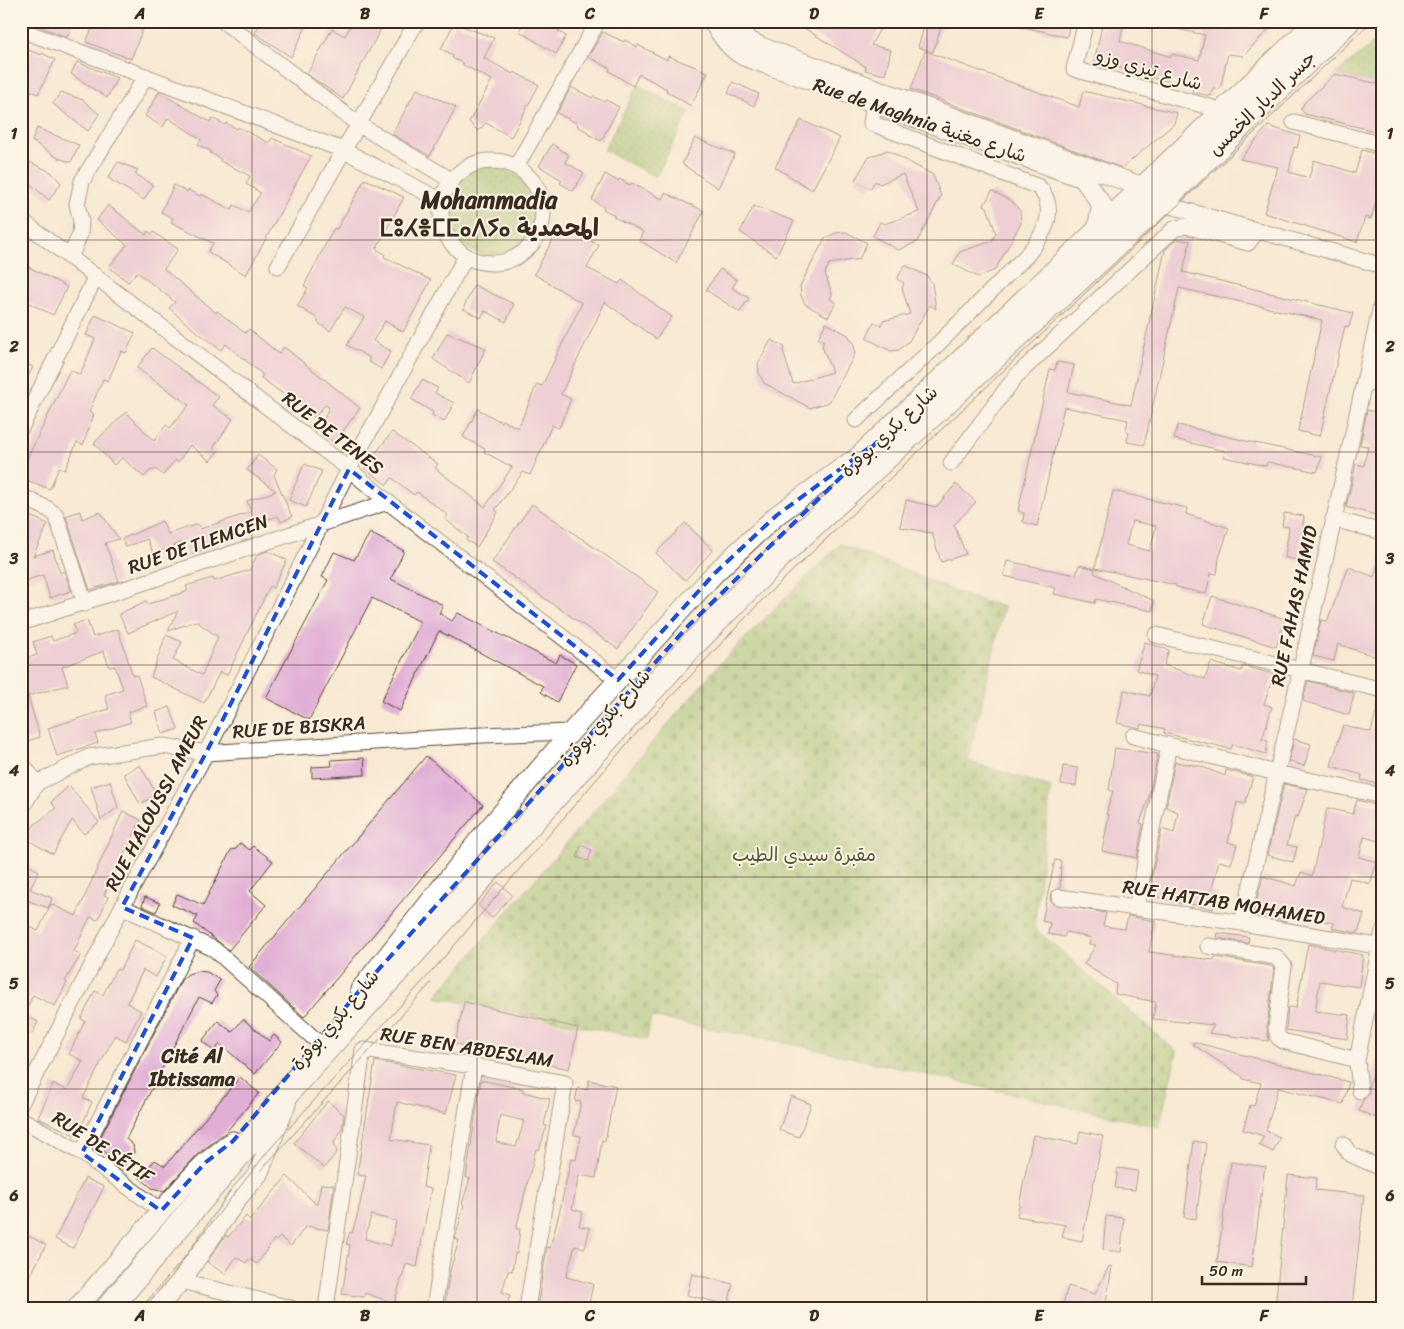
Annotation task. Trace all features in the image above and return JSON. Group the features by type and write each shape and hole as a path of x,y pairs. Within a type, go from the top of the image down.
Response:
{"highway":[{"path":"1120,211 1137,185 1213,108 1304,21"},
{"name":"جسر الديار الخمس","path":"1170,179 1320,21"},
{"name":"جسر الديار الخمس","path":"1170,179 1347,21"},
{"name":"شارع بكري بوقرة","path":"109,1308 260,1129 293,1085 689,648 783,552 1160,203 1170,179"},
{"name":"شارع بكري بوقرة","path":"93,1308 360,990 689,625 877,442 1120,211 1170,179"}],"street":[{"path":"223,21 358,124 451,180"},
{"path":"278,266 417,21"},
{"path":"516,167 598,21"},
{"name":"شارع تيزي وزو","path":"1086,21 1074,69 1213,108"},
{"name":"Rue de Maghnia شارع مغنية","path":"721,23 736,52 744,56 802,78 876,95 1137,185"},
{"path":"21,30 343,150 442,201"},
{"path":"70,258 80,234 81,221 77,204 82,181 146,76"},
{"path":"856,420 938,345 1026,256 1044,231 1048,222 1050,206 1046,194 1039,187 871,123 876,95"},
{"name":"Rue de Maghnia شارع مغنية","path":"876,95 1083,178 1102,205 1096,234"},
{"path":"1294,122 1383,145"},
{"path":"488,160 503,162 516,167 529,177 538,190 542,206 542,222 536,237 526,250 513,258 497,263 481,262 466,256 454,247 446,235 441,221 442,201 451,180 462,170 488,160"},
{"path":"1160,203 1383,266"},
{"name":"RUE DE TENES","path":"21,220 350,469 388,502 618,680"},
{"path":"951,463 1016,376 1174,229 1186,226 1248,243 1258,230"},
{"name":"RUE HALOUSSI AMEUR","path":"21,1103 122,907 206,753 350,469 466,256"},
{"path":"21,428 96,276"},
{"name":"RUE FAHAS HAMID","path":"1242,923 1301,669 1383,296"},
{"path":"1364,380 1383,385"},
{"path":"360,990 481,837 571,732 715,573 771,521 877,442"},
{"path":"21,496 56,515 85,604"},
{"name":"RUE DE TLEMCEN","path":"21,623 85,604 325,521 388,502"},
{"path":"1333,520 1383,532"},
{"path":"1156,634 1383,690"},
{"name":"RUE DE BISKRA","path":"37,783 90,757 163,746 206,753 482,735 571,732"},
{"path":"1133,736 1276,773 1383,796"},
{"path":"1136,908 1169,745"},
{"path":"21,764 37,783 21,809"},
{"name":"RUE HATTAB MOHAMED","path":"1059,898 1242,923 1381,947"},
{"path":"122,907 214,949 317,1041"},
{"path":"1360,1091 1358,1060 1383,931"},
{"path":"82,1153 193,938"},
{"path":"1208,946 1276,957 1284,966 1276,1028 1278,1036 1284,1041 1358,1060"},
{"name":"RUE BEN ABDESLAM","path":"326,1308 363,1050 474,1066 566,1084 527,1308"},
{"path":"434,1308 474,1066"},
{"path":"157,1308 181,1281 239,1196 258,1174 293,1085"},
{"name":"RUE DE SÉTIF","path":"21,1119 82,1153 161,1210"},
{"path":"77,1308 161,1210 206,1162 234,1141"},
{"path":"1343,1144 1350,1154 1383,1169"},
{"path":"181,1281 291,1308"}],"highlighted area":[{"path":"877,442 689,625 360,990 233,1141 206,1162 161,1211 82,1153 193,938 122,907 206,753 349,469 618,680 715,573 777,515"}],"green space":[{"path":"1383,36 1383,85 1335,74 1379,39"},
{"path":"638,85 689,112 656,177 604,150"},
{"path":"491,167 508,171 522,180 531,194 535,211 531,228 522,242 508,251 491,255 474,251 460,242 451,228 447,211 451,194 460,180 474,171"},
{"name":"مقبرة سيدي الطيب","path":"840,544 972,598 1004,607 968,761 1051,787 1034,928 1177,1052 1159,1127 787,1043 651,1017 647,1039 435,997 720,663"}],"building":[{"path":"26,21 75,21 67,37"},
{"path":"96,21 114,25 115,21 146,21 131,59 86,42"},
{"path":"261,21 309,21 291,57 255,33"},
{"path":"353,21 385,21 343,99 307,74 332,29 345,36"},
{"path":"524,21 564,21 558,31 566,36 556,54 519,31"},
{"path":"793,21 884,21 871,45 891,50 885,75 865,70 866,67"},
{"path":"926,21 943,21 933,52 918,47"},
{"path":"1021,21 1070,21 1067,37 1020,26"},
{"path":"1103,21 1124,21 1120,41 1171,57 1171,54 1199,60 1205,35 1163,26 1163,21 1277,21 1243,56 1228,54 1220,89 1213,88 1211,96 1192,92 1193,85 1157,79 1094,62"},
{"path":"454,23 494,38 484,58 513,74 514,72 539,85 511,137 486,123 478,131 469,122 492,80 463,65 452,58 453,55 441,49"},
{"path":"603,32 624,42 625,40 637,47 638,45 667,60 668,56 708,72 691,106 666,91 667,89 639,74 633,86 609,71 610,68 588,57"},
{"path":"21,47 41,55 42,53 55,60 38,94 21,86"},
{"path":"925,51 1079,107 1083,91 1177,113 1174,124 1122,168 911,89"},
{"path":"77,62 117,78 107,98 71,74"},
{"path":"1335,74 1383,85 1383,133 1305,114 1301,109 1304,103"},
{"path":"733,82 759,94 754,106 728,93"},
{"path":"571,87 592,98 593,96 604,102 606,100 619,107 601,141 577,126 578,124 557,113"},
{"path":"417,89 456,107 430,156 392,134"},
{"path":"61,92 83,100 99,114 88,131 53,104"},
{"path":"159,92 210,122 212,118 225,125 226,123 237,129 238,127 269,143 272,138 311,156 246,275 208,252 213,243 171,222 173,218 161,212 174,185 187,192 188,190 200,196 201,194 232,210 234,205 248,212 261,193 246,184 250,176 220,161 221,159 210,153 211,151 198,145 201,139 168,118 163,127 145,116"},
{"path":"801,120 840,138 812,190 775,167"},
{"path":"1268,126 1300,136 1297,148 1294,147 1289,172 1309,178 1314,160 1355,173 1362,150 1383,156 1383,179 1371,219 1365,217 1357,242 1264,213 1278,167 1240,159"},
{"path":"37,128 79,145 71,162 58,158 32,141"},
{"path":"695,138 735,154 718,188 682,164"},
{"path":"552,144 569,155 565,162 584,173 573,191 560,183 562,180 539,166"},
{"path":"887,150 933,175 941,196 917,242 898,250 873,236 880,222 884,224 919,212 903,174 880,184 875,181 870,189 855,180 868,158"},
{"path":"21,158 51,172 61,183 49,200 21,176"},
{"path":"118,162 138,170 135,174 153,185 144,200 108,178"},
{"path":"605,174 618,181 619,179 630,185 631,183 662,199 665,193 704,211 676,263 639,240 643,232 614,217 614,215 603,209 604,207 592,200"},
{"path":"365,179 404,197 376,249 385,254 384,257 431,280 403,332 385,321 373,341 391,351 381,369 368,361 370,358 347,345 364,317 345,307 330,331 318,323 318,319 297,306 308,288 304,286 334,228 337,229"},
{"path":"992,191 1013,202 1020,211 1021,223 995,270 978,277 953,264 960,252 992,241 996,233 987,207 984,205"},
{"path":"108,205 146,235 148,231 152,234 153,232 178,249 164,269 216,313 217,311 245,333 249,329 279,354 284,347 360,408 334,443 319,431 329,407 325,405 315,417 261,378 263,375 226,344 221,350 192,328 169,308 175,302 137,272 128,282 109,267 127,245 97,220"},
{"path":"754,206 794,221 776,256 740,232"},
{"path":"560,227 599,245 587,268 619,284 622,280 672,317 656,339 605,302 561,394 571,399 559,428 552,425 530,475 523,472 495,510 498,512 477,547 466,540 468,537 445,519 448,515 417,492 414,495 392,478 387,485 364,468 392,432 438,464 435,468 485,507 512,467 484,452 485,449 463,437 478,409 501,422 502,420 518,428 537,384 542,386 582,303 534,274"},
{"path":"846,232 867,243 859,259 829,264 825,273 832,294 830,299 836,303 828,317 805,304 801,296 800,286 825,238 836,233"},
{"path":"1177,239 1190,241 1183,272 1353,313 1349,327 1345,326 1320,436 1298,431 1322,320 1179,288 1144,445 1127,442 1129,432 1126,430 1128,420 1064,407 1037,526 1023,522 1024,513 1018,511 1050,369 1055,370 1057,362 1074,365 1068,392 1131,405 1165,250"},
{"path":"21,263 67,287 53,315 21,299"},
{"path":"905,265 927,276 932,283 936,309 930,305 909,341 899,350 891,351 866,338 874,322 881,325 883,321 910,314 902,288 904,283 897,279"},
{"path":"720,269 737,280 732,288 749,298 740,312 706,290"},
{"path":"474,285 514,304 506,322 485,311 481,318 463,309"},
{"path":"95,315 135,333 126,353 121,351 108,381 103,379 89,412 94,414 83,445 77,442 65,470 59,467 50,489 21,478 21,456 27,459 70,370 80,375 95,339 86,335"},
{"path":"826,323 848,335 854,345 855,354 829,402 810,408 764,383 759,373 758,364 771,340 785,347 783,351 793,384 832,372 822,346 824,341 818,338"},
{"path":"447,333 486,348 469,383 433,359"},
{"path":"152,348 219,397 212,405 233,419 213,448 217,452 210,461 190,445 178,462 175,460 163,475 156,469 151,470 144,477 122,458 114,465 94,443 126,412 154,441 166,425 170,428 189,405 137,368"},
{"path":"21,361 33,367 21,391"},
{"path":"422,380 438,388 435,393 454,403 444,422 432,415 433,412 411,399"},
{"path":"1367,410 1383,414 1383,517 1346,507 1356,464 1364,466 1368,446 1360,445"},
{"path":"1178,425 1322,457 1317,472 1267,462 1266,466 1224,457 1225,451 1174,439"},
{"path":"258,455 277,469 274,475 292,517 281,522 278,516 230,532 238,536 187,556 182,542 154,555 147,539 126,547 122,539 162,521 168,534 198,524 200,529 251,512 247,501 276,491 247,470"},
{"path":"304,464 322,471 306,507 289,500"},
{"path":"956,484 976,502 954,525 966,554 941,562 932,533 900,527 906,500 936,507"},
{"path":"1113,491 1187,508 1186,514 1229,528 1219,558 1217,574 1211,573 1206,594 1176,587 1176,585 1095,568","holes":["1132,521 1156,526 1150,551 1126,545"]},
{"path":"532,504 658,592 618,649 492,562"},
{"path":"80,511 82,519 100,512 119,539 105,543 119,581 90,590 66,516"},
{"path":"21,512 48,524 33,556 53,550 60,573 64,571 71,591 50,598 43,575 21,582"},
{"path":"1284,513 1304,516 1299,560 1285,558 1289,527 1282,526"},
{"path":"685,523 713,550 685,580 656,553"},
{"path":"370,533 404,551 391,579 443,605 439,613 452,621 458,613 556,663 560,655 576,664 557,702 541,692 543,686 439,631 400,711 381,701 421,622 372,598 309,720 266,698 328,580 322,577 334,552 354,560"},
{"path":"268,551 287,560 273,588 270,586 227,675 220,672 204,703 151,677 166,635 182,642 173,660 202,675 218,637 196,621 168,631 178,611 128,633 119,614 146,601 148,604 188,591 186,586 213,578 214,581 250,570 257,555"},
{"path":"1380,557 1383,557 1383,659 1338,644 1334,661 1313,656 1321,620 1327,621 1349,567 1374,577"},
{"path":"1007,561 1076,575 1079,565 1095,569 1094,573 1154,601 1152,611 1096,599 1095,603 1054,594 1056,588 1004,576"},
{"path":"1212,596 1285,619 1276,647 1203,624"},
{"path":"87,620 93,637 118,629 133,676 137,675 147,706 128,712 131,722 95,734 98,743 57,756 48,728 109,709 105,695 123,689 115,666 109,667 104,651 62,667 68,685 28,696 40,737 21,743 21,660 37,655 33,642 51,636 53,641 76,633 73,625"},
{"path":"1145,642 1169,650 1164,665 1205,679 1211,662 1241,671 1243,666 1274,674 1264,704 1272,707 1262,740 1268,741 1266,754 1233,744 1231,749 1164,733 1165,729 1141,724 1140,728 1117,723 1124,690 1150,696 1155,676 1136,670"},
{"path":"1308,681 1354,693 1349,715 1303,701"},
{"path":"1379,700 1383,700 1383,785 1361,780 1362,775 1331,766 1343,725 1371,732"},
{"path":"170,707 178,729 163,734 156,712"},
{"path":"1294,739 1311,744 1304,766 1289,761"},
{"path":"1115,748 1158,754 1148,800 1140,823 1143,824 1137,858 1102,851 1109,815 1106,814 1113,791 1109,790"},
{"path":"426,756 483,805 304,1017 249,967"},
{"path":"364,758 365,775 312,778 312,767 332,766 331,760"},
{"path":"1175,762 1200,766 1225,776 1226,770 1253,777 1245,804 1237,802 1228,842 1237,845 1231,864 1219,861 1211,892 1217,894 1213,909 1181,902 1181,904 1148,894 1162,829 1174,833 1178,812 1166,807"},
{"path":"140,765 157,795 140,804 124,774"},
{"path":"1063,766 1078,768 1076,786 1061,784"},
{"path":"110,781 118,807 101,820 91,787"},
{"path":"1284,784 1308,789 1298,817 1295,816 1287,845 1297,847 1293,862 1267,855"},
{"path":"69,786 99,822 84,834 72,820 53,854 26,839 34,825 56,808 51,802"},
{"path":"1357,800 1383,807 1383,842 1364,837 1359,857 1377,862 1370,884 1350,878 1342,907 1364,914 1358,933 1332,928 1334,923 1288,915 1286,921 1254,912 1263,876 1296,886 1301,872 1312,876 1327,808 1353,814"},
{"path":"123,811 141,820 104,895 108,897 98,920 90,917 74,951 81,955 65,981 67,982 55,1006 33,995 24,1015 38,1022 32,1034 21,1029 21,922 38,931 51,904 76,916"},
{"path":"240,843 250,850 253,846 273,861 250,891 266,905 229,950 194,923 198,916 172,905 177,894 203,905 231,850 236,849"},
{"path":"581,845 592,850 588,861 577,857"},
{"path":"1055,860 1061,861 1060,888 1051,892 1050,900 1053,904 1106,913 1103,926 1125,929 1128,916 1155,921 1149,952 1214,960 1215,957 1271,966 1274,969 1267,1027 1269,1041 1209,1033 1214,1025 1153,1019 1156,1002 1115,994 1116,984 1084,964 1096,945 1089,944 1091,938 1066,932 1064,937 1048,934 1050,923 1042,921"},
{"path":"21,861 39,871 30,889 52,898 48,908 24,899 21,905"},
{"path":"498,882 512,895 492,918 478,905"},
{"path":"145,897 160,903 156,912 142,906"},
{"path":"1218,933 1249,937 1248,943 1217,938"},
{"path":"135,940 167,956 156,977 143,970 127,1003 141,1011 126,1041 115,1035 83,1098 92,1102 77,1136 38,1118 53,1084 67,1090 83,1061 69,1054 85,1021 81,1019 95,991 103,995 116,969 120,970"},
{"path":"1308,944 1363,955 1359,987 1320,981 1315,1011 1350,1015 1347,1039 1286,1030 1288,1007 1296,1008"},
{"path":"198,971 207,972 220,980 214,991 217,995 212,1003 199,997 126,1139 133,1145 134,1153 129,1156 123,1167 108,1159 99,1140 182,979 188,974"},
{"path":"464,1002 578,1028 569,1069 455,1044"},
{"path":"243,1019 269,1041 274,1035 282,1042 255,1074 220,1044 214,1051 202,1041 218,1021 232,1032"},
{"path":"1193,1042 1349,1082 1343,1104 1278,1088 1266,1131 1280,1137 1273,1152 1259,1145 1264,1136 1243,1130 1250,1105 1254,1106 1261,1083 1243,1079 1243,1077 1192,1044"},
{"path":"1382,1051 1383,1120 1359,1111 1363,1100 1369,1094 1369,1085"},
{"path":"375,1061 456,1075 446,1114 397,1102 391,1139 429,1145 423,1187 431,1189 417,1267 406,1264 394,1303 365,1293 364,1297 342,1294 350,1245 346,1244 350,1232 352,1233 358,1213 366,1176 357,1175","holes":["371,1215 396,1221 391,1246 365,1239"]},
{"path":"240,1077 259,1093 226,1132 198,1154 164,1191 152,1188 139,1177 155,1160 165,1166"},
{"path":"481,1080 523,1089 523,1092 550,1099 544,1125 547,1126 539,1150 536,1149 516,1229 520,1229 517,1254 515,1253 512,1271 508,1271 502,1292 510,1295 506,1308 444,1308 450,1271 459,1240 455,1239 464,1205 462,1204 470,1178 466,1178","holes":["500,1115 524,1121 516,1147 496,1142"]},
{"path":"589,1080 616,1086 605,1141 602,1140 596,1178 579,1175 572,1209 583,1212 579,1226 590,1228 585,1248 575,1246 566,1277 593,1284 588,1308 563,1308 538,1302 547,1247 550,1248 571,1159 576,1160 581,1136 574,1135 581,1102 575,1101 578,1088 587,1090"},
{"path":"791,1096 811,1104 799,1137 779,1130"},
{"path":"328,1101 344,1115 342,1129 334,1142 337,1152 324,1168 294,1143"},
{"path":"1080,1131 1103,1136 1082,1241 1062,1237 1065,1225 1017,1216 1033,1135 1078,1144"},
{"path":"1194,1141 1206,1143 1196,1219 1184,1217"},
{"path":"1231,1162 1266,1167 1252,1267 1217,1262"},
{"path":"1118,1168 1138,1171 1135,1190 1115,1188"},
{"path":"1288,1175 1317,1178 1315,1190 1364,1195 1352,1308 1275,1308"},
{"path":"287,1176 317,1205 321,1184 334,1185 328,1230 306,1226 291,1246 280,1237 276,1241 274,1239 257,1264 249,1259 246,1263 236,1257 225,1274 207,1262 226,1235 228,1237 246,1216 250,1220"},
{"path":"85,1178 104,1187 73,1248 55,1239"},
{"path":"1106,1216 1124,1218 1121,1252 1103,1250"},
{"path":"27,1235 46,1245 21,1294 21,1246"},
{"path":"1109,1266 1112,1267 1105,1308 1062,1308 1068,1286 1095,1294"},
{"path":"692,1274 733,1284 728,1305 687,1295"}],"tram line":[{"path":"141,1308 180,1263 268,1151 434,969 632,738 766,596 1372,21"},
{"path":"261,1170 431,983"}],"district":[{"name":"Mohammadia ⵎⵓⵃⴻⵎⵎⴰⴷⵢⴰ المحمدية","path":"489,214"},
{"name":"Cité Al Ibtissama","path":"192,1068"}]}
